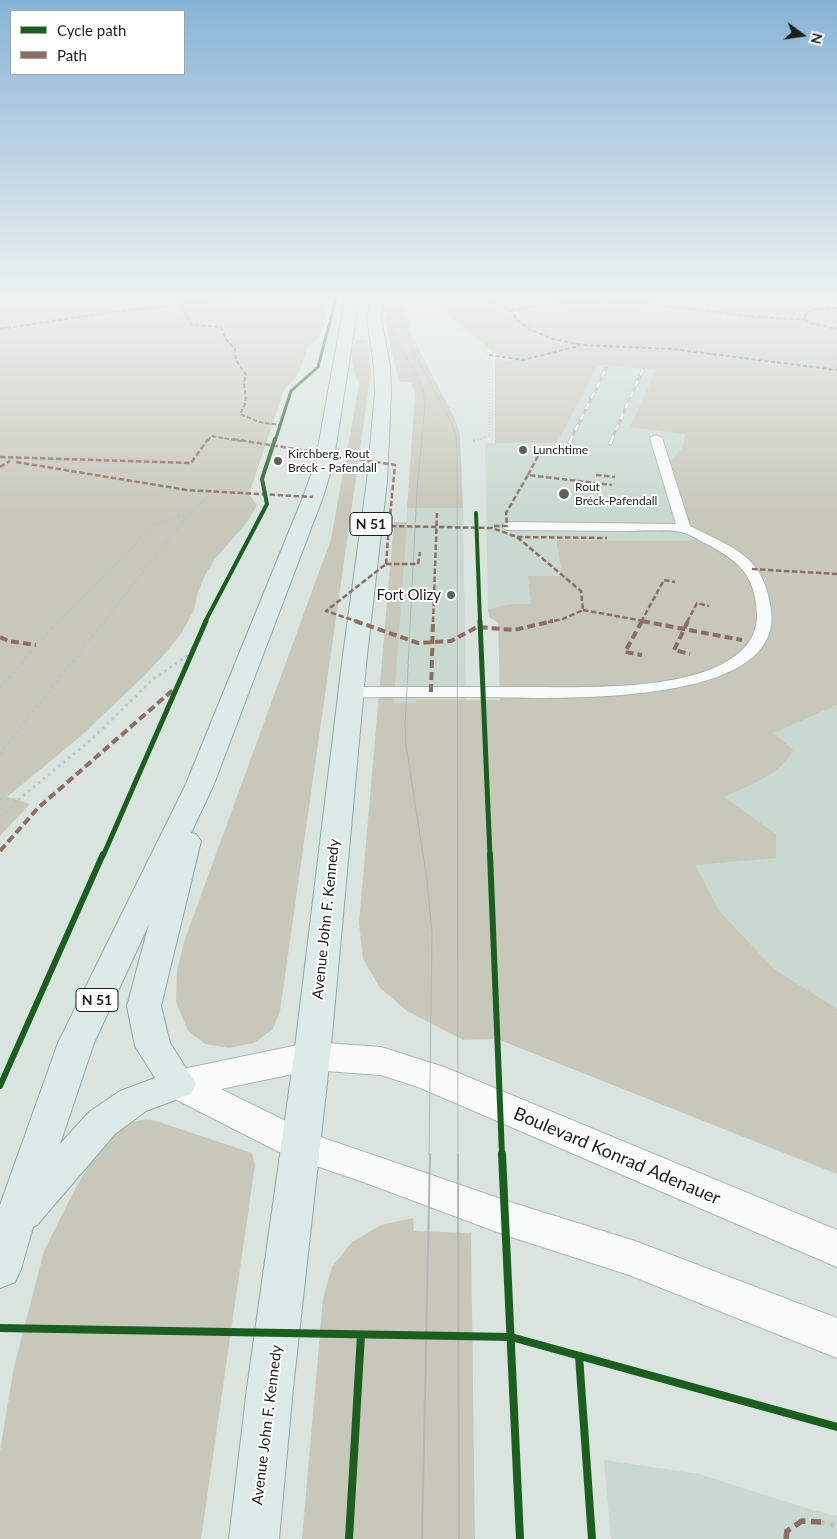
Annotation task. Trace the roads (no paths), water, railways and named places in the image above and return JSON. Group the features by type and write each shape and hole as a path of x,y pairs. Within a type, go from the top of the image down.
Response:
{"main road":[{"name":"N 51","path":"0,1269 76,1043 200,784 317,487 324,464 340,371"},
{"name":"Avenue John F. Kennedy","path":"254,1539 312,1056 351,692 377,481 382,371"},
{"name":"N 51","path":"14,1224 102,1123 133,1100 178,1084 153,1046 144,1006 200,784"},
{"name":"Boulevard Konrad Adenauer","path":"178,1084 312,1056 381,1061 431,1077 837,1249"},
{"path":"178,1084 300,1145 378,1171 505,1218 635,1259 837,1338"}],"lane":[{"path":"656,438 684,528"},
{"path":"351,692 562,692 670,684 706,676 737,662 756,646 765,626 763,605 752,569 733,554 684,528 507,526"}],"tram line":[{"path":"414,371 423,391 425,405 417,489 405,726 406,745 427,880 432,933 429,1155"},
{"path":"424,371 451,422 456,437 457,451 458,1155"},
{"path":"422,1539 430,1154"},
{"path":"458,1154 459,1539"}],"railway":[{"path":"569,443 605,371"},
{"path":"611,441 642,371"},
{"path":"610,444 612,439"}],"place":[{"name":"Lunchtime","path":"523,450"},
{"name":"Kirchberg, Rout Bréck - Pafendall","path":"278,461"},
{"name":"Rout Bréck-Pafendall","path":"564,494"},
{"name":"Fort Olizy","path":"451,595"}]}
